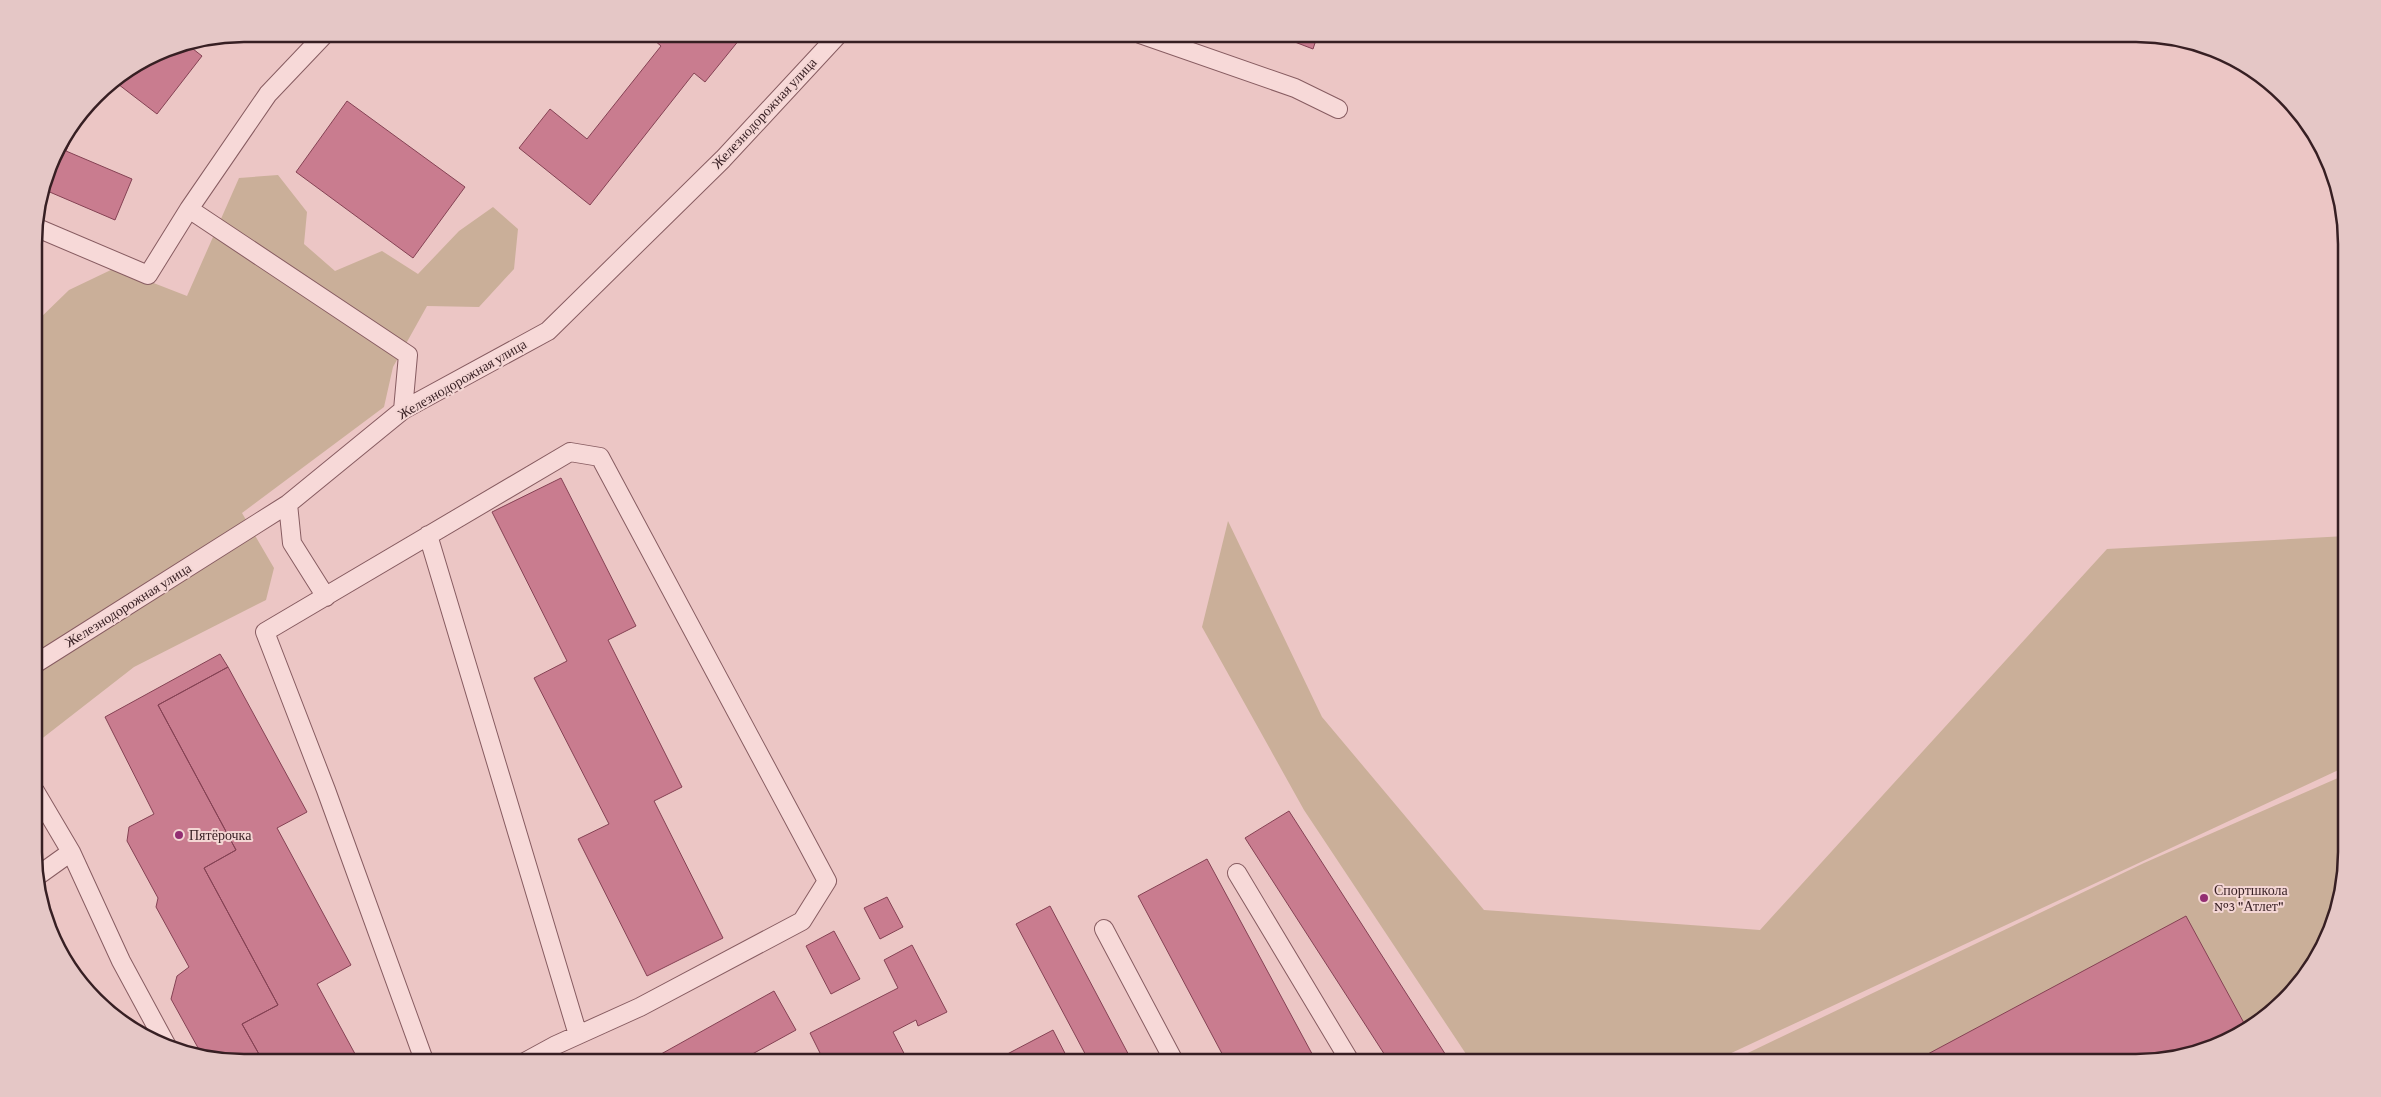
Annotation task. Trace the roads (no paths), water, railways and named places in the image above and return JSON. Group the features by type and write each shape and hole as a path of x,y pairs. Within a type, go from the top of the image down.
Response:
{"lane":[{"path":"43,230 148,275 189,209 268,94 317,42"},
{"name":"Железнодорожная улица","path":"42,660 288,504 403,410 548,331 723,158 832,42"},
{"path":"1163,42 1295,88 1338,109"},
{"path":"189,209 408,356 403,410"},
{"path":"423,1055 326,790 265,632 570,452 600,457 827,881 802,921 640,1007 539,1055"},
{"path":"288,504 292,543 326,597"},
{"path":"428,536 578,1035"},
{"path":"42,803 71,852 121,962 162,1037"},
{"path":"43,872 71,852"},
{"path":"1237,873 1346,1055"},
{"path":"1104,929 1172,1055"}],"place":[{"name":"Пятёрочка","path":"179,835"},
{"name":"Спортшкола №3 \"Атлет\"","path":"2204,898"}]}
